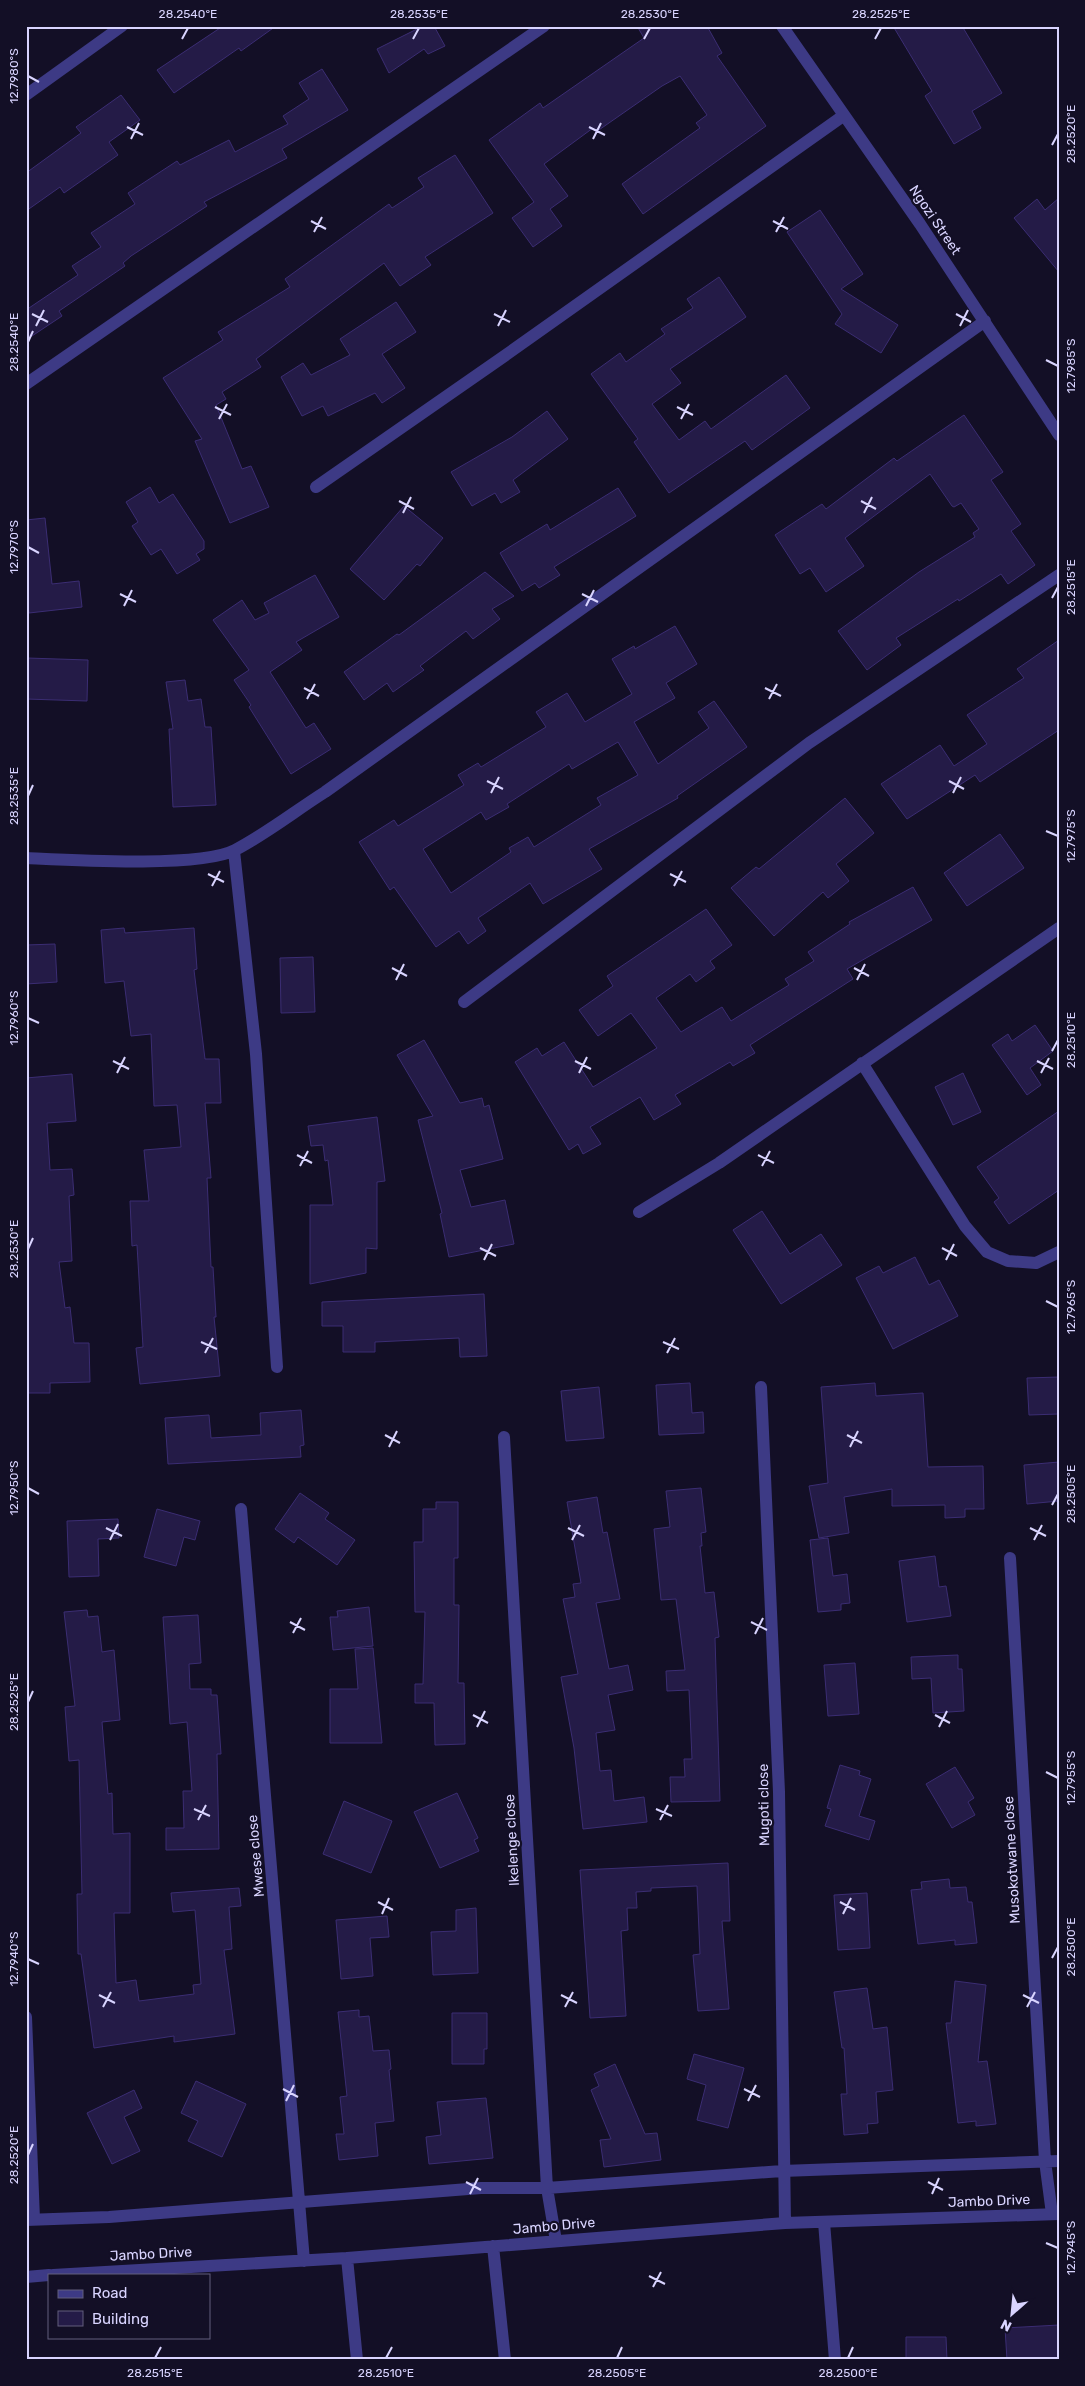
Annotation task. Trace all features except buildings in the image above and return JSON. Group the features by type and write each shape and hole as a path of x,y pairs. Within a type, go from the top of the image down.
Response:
{"street":[{"path":"26,95 122,26"},
{"path":"26,384 544,26"},
{"name":"Ngozi Street","path":"782,26 985,321 1059,434"},
{"path":"316,487 843,116"},
{"path":"26,858 155,860 202,858 234,851 325,792 985,321"},
{"path":"464,1002 809,743 1059,575"},
{"path":"234,851 256,1054 277,1367"},
{"path":"639,1212 718,1163 1059,928"},
{"path":"862,1063 965,1226 987,1252 1008,1262 1036,1263 1059,1252"},
{"name":"Mugoti close","path":"761,1387 780,1792 782,2171 785,2223"},
{"name":"Ikelenge close","path":"504,1437 547,2188 556,2241"},
{"name":"Mwese close","path":"241,1509 304,2261"},
{"name":"Musokotwane close","path":"1010,1558 1044,2161 1056,2214"},
{"path":"26,2017 30,2219 109,2217 300,2200 382,2197 481,2188 547,2188 782,2171 1059,2161"},
{"name":"Jambo Drive","path":"71,2274 347,2258 785,2223 1056,2214"},
{"path":"824,2222 835,2360"},
{"path":"493,2246 505,2360"},
{"path":"347,2258 357,2360"},
{"path":"26,2277 48,2275"}]}
